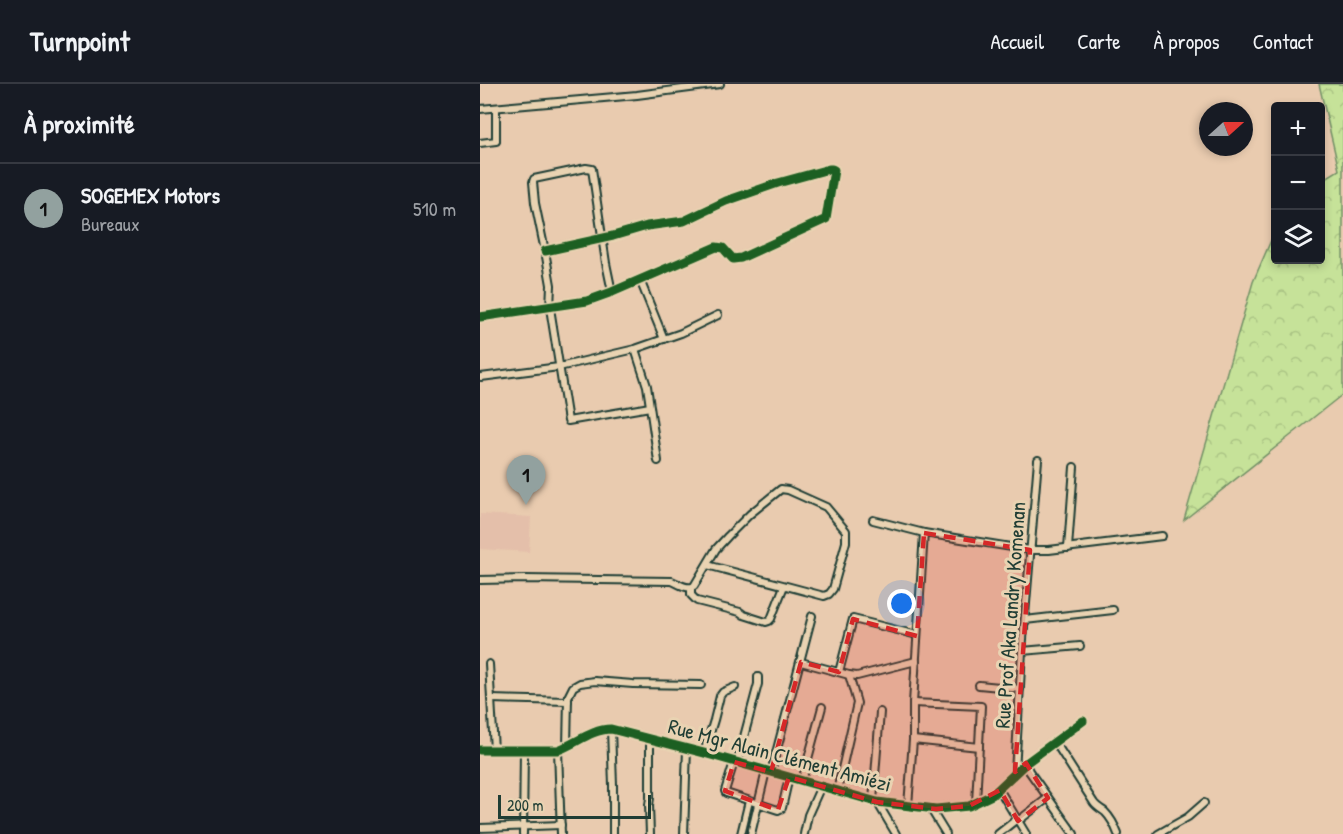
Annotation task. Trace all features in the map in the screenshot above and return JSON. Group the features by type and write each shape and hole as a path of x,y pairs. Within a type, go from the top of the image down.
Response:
{"street":[{"path":"480,109 637,95 720,84"},
{"path":"480,143 496,141 496,108"},
{"path":"612,292 592,169 586,168 534,179 535,203 545,251 550,285 550,308 568,421 650,407"},
{"path":"480,317 587,302 716,247 723,248 737,260 827,217 834,171 829,169 778,183 726,201 684,221 647,226 545,251"},
{"path":"640,280 664,339"},
{"path":"481,377 559,367 635,349 681,333 718,315"},
{"path":"635,349 647,386 657,461"},
{"name":"Rue Prof Aka Landry Komenan","path":"1016,772 1022,651 1038,460"},
{"path":"1068,548 1074,467"},
{"path":"707,565 824,596 830,594 847,537 846,531 826,507 784,489 778,490 738,525 716,549 691,588 691,595 697,601 740,612 766,622 770,621 784,586"},
{"path":"873,520 924,533 1030,550 1068,548 1162,536"},
{"path":"908,806 924,533"},
{"path":"480,580 672,581 691,588"},
{"path":"1025,620 1113,610"},
{"path":"751,834 801,662 812,616"},
{"path":"839,672 853,619 917,635"},
{"path":"1022,651 1080,646"},
{"path":"801,662 857,676 916,661"},
{"path":"489,664 494,750"},
{"path":"837,790 857,702 849,675"},
{"path":"758,677 736,763 725,791 729,795 780,810 789,777"},
{"path":"567,747 568,701 573,687 580,683 595,681 701,685"},
{"path":"979,685 1020,689"},
{"path":"704,753 720,696 723,692 735,687"},
{"path":"491,699 568,701"},
{"path":"913,703 981,706 976,803"},
{"path":"802,781 822,706"},
{"path":"880,712 875,802 896,834"},
{"name":"Rue Mgr Alain Clément Amiézi","path":"610,729 704,753 875,802 930,808 954,808 976,803 992,795 1026,763 1083,721"},
{"path":"480,750 558,750 602,729 610,729 613,834"},
{"path":"650,739 650,834"},
{"path":"913,740 979,747"},
{"path":"1055,742 1094,803 1105,813 1118,834"},
{"path":"523,830 524,749"},
{"path":"684,834 687,749"},
{"path":"558,750 561,834"},
{"path":"1026,763 1029,771 1074,834"},
{"path":"804,834 808,815 821,786"},
{"path":"999,789 1026,834"},
{"path":"998,834 1048,798"},
{"path":"741,834 749,801"},
{"path":"1158,834 1188,817 1204,803"},
{"path":"930,808 946,834"},
{"path":"480,828 523,830 561,825"}],"highlighted area":[{"path":"924,533 1030,550 1015,772 1026,763 1048,798 1018,821 1000,790 969,806 936,809 877,802 789,777 778,810 725,791 734,762 771,772 801,662 839,672 853,619 917,636"}],"shaded area":[{"path":"480,514 531,517 529,552 480,549"}],"green space":[{"path":"1319,84 1343,84 1343,394 1184,520 1253,282 1271,240 1271,264 1325,264 1325,179 1339,170"}],"cycle path":[{"path":"480,317 587,301 716,247 723,248 733,259 741,258 826,219 834,170 829,169 778,183 726,201 684,221 647,226 545,251"},
{"path":"480,750 558,750 590,734 611,729 877,802 936,809 969,806 992,795 1026,763 1083,721"}],"place":[{"name":"SOGEMEX Motors","path":"526,505"}]}
